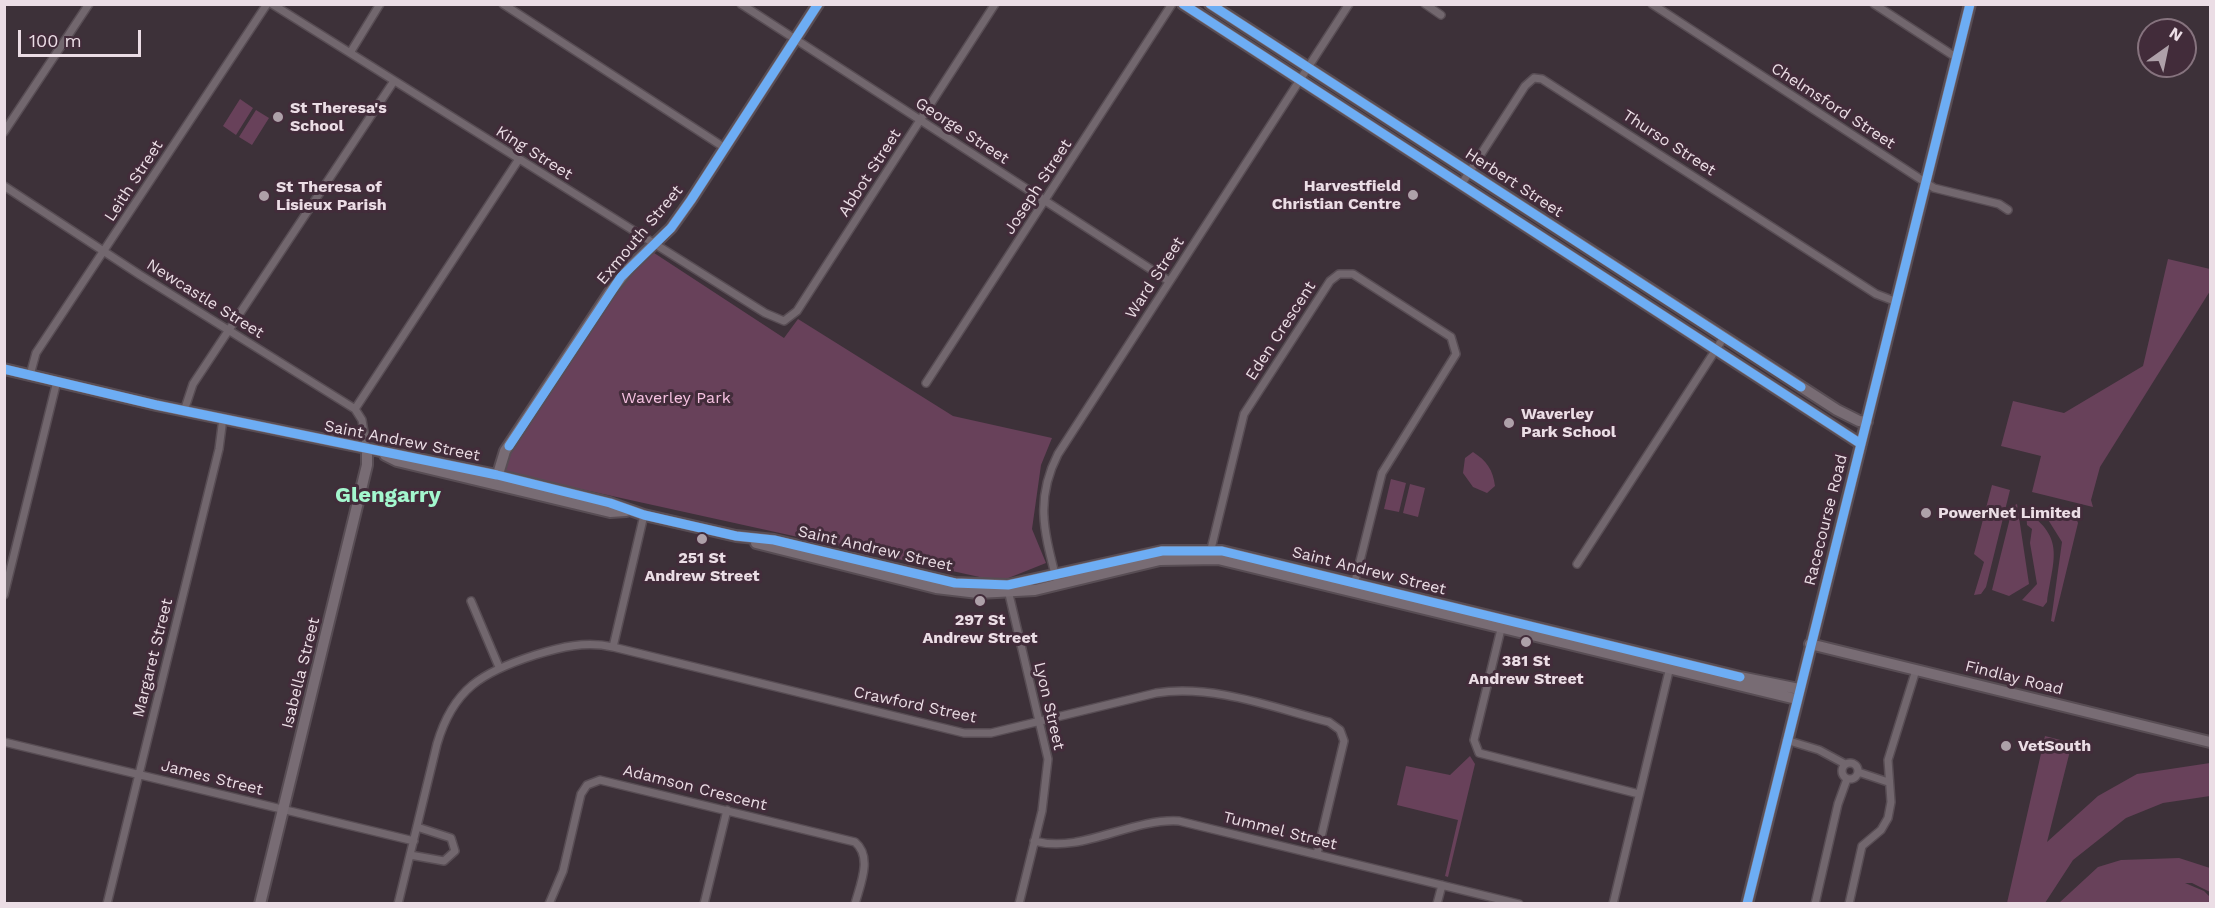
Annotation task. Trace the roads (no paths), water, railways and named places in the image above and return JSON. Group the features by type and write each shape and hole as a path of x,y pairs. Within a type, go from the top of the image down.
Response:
{"street":[{"path":"4,132 88,4"},
{"name":"Leith Street","path":"30,375 36,353 267,4"},
{"name":"King Street","path":"272,4 765,313 784,321"},
{"path":"350,53 380,4"},
{"path":"503,4 725,148"},
{"name":"George Street","path":"741,4 1169,281"},
{"name":"Exmouth Street","path":"496,480 505,451 610,292 686,207 818,4"},
{"name":"Abbot Street","path":"784,321 797,311 995,4"},
{"name":"Joseph Street","path":"926,383 1172,4"},
{"name":"Herbert Street","path":"1183,4 1861,444"},
{"name":"Herbert Street","path":"1210,4 1837,410 1859,421 1867,422"},
{"name":"Ward Street","path":"1057,580 1043,518 1045,487 1052,466 1349,4"},
{"path":"1425,4 1441,15"},
{"name":"Chelmsford Street","path":"1652,4 1934,188 1999,204 2008,210"},
{"path":"1874,4 1957,58"},
{"name":"Racecourse Road","path":"1747,903 1810,644 1898,302 1970,4"},
{"name":"Thurso Street","path":"1461,185 1525,86 1534,78 1542,79 1876,294 1898,302"},
{"path":"184,411 191,388 394,81"},
{"path":"367,450 361,416 355,409 519,159"},
{"name":"Newcastle Street","path":"4,186 355,409"},
{"path":"1591,269 1599,256"},
{"name":"Eden Crescent","path":"1210,554 1244,414 1330,281 1339,274 1353,274 1445,332 1451,337 1455,347 1454,360 1382,473 1354,587"},
{"path":"1577,564 1725,337"},
{"name":"Saint Andrew Street","path":"4,369 184,411 382,453 397,461 610,503 644,515 736,536 774,540 955,583 1008,589 1057,580 1162,551 1234,554 1354,587 1798,694"},
{"path":"4,595 57,381"},
{"name":"Margaret Street","path":"107,903 219,449 223,418"},
{"name":"Isabella Street","path":"260,903 367,465 367,450"},
{"path":"613,647 644,515"},
{"name":"Lyon Street","path":"1008,589 1046,744 1047,777 1019,903"},
{"path":"471,601 499,667"},
{"path":"1502,623 1474,740 1479,753 1640,794"},
{"name":"Crawford Street","path":"399,903 437,744 449,714 469,687 499,667 569,646 590,644 613,647 964,733 991,733 1181,689 1204,691 1335,725 1342,735 1343,748 1317,854"},
{"name":"Findlay Road","path":"1810,644 2211,741"},
{"path":"1613,903 1671,665"},
{"path":"1849,903 1862,846 1881,831 1888,818 1891,802 1888,760 1916,670"},
{"path":"1786,740 1819,750 1845,764 1853,763 1858,772 1888,782"},
{"name":"James Street","path":"4,742 414,841"},
{"path":"1845,764 1842,771 1847,778"},
{"path":"1847,778 1855,777 1858,772"},
{"path":"1815,903 1838,804 1847,778"},
{"name":"Adamson Crescent","path":"549,903 563,871 581,795 592,782 609,781 855,842 862,850 864,862 855,903"},
{"path":"704,903 727,810"},
{"name":"Tummel Street","path":"1034,841 1059,845 1149,822 1170,821 1198,825 1519,903"},
{"path":"410,855 444,861 455,851 451,837 417,827"},
{"path":"1437,903 1442,885"}],"place":[{"name":"St Theresa's School","path":"278,117"},
{"name":"Harvestfield Christian Centre","path":"1413,195"},
{"name":"St Theresa of Lisieux Parish","path":"264,196"},
{"name":"Waverley Park School","path":"1509,423"},
{"name":"PowerNet Limited","path":"1926,513"},
{"name":"251 St Andrew Street","path":"702,539"},
{"name":"297 St Andrew Street","path":"980,601"},
{"name":"381 St Andrew Street","path":"1526,642"},
{"name":"VetSouth","path":"2006,746"}],"district":[{"name":"Glengarry","path":"388,496"}],"park label":[{"name":"Waverley Park","path":"676,398"}]}
